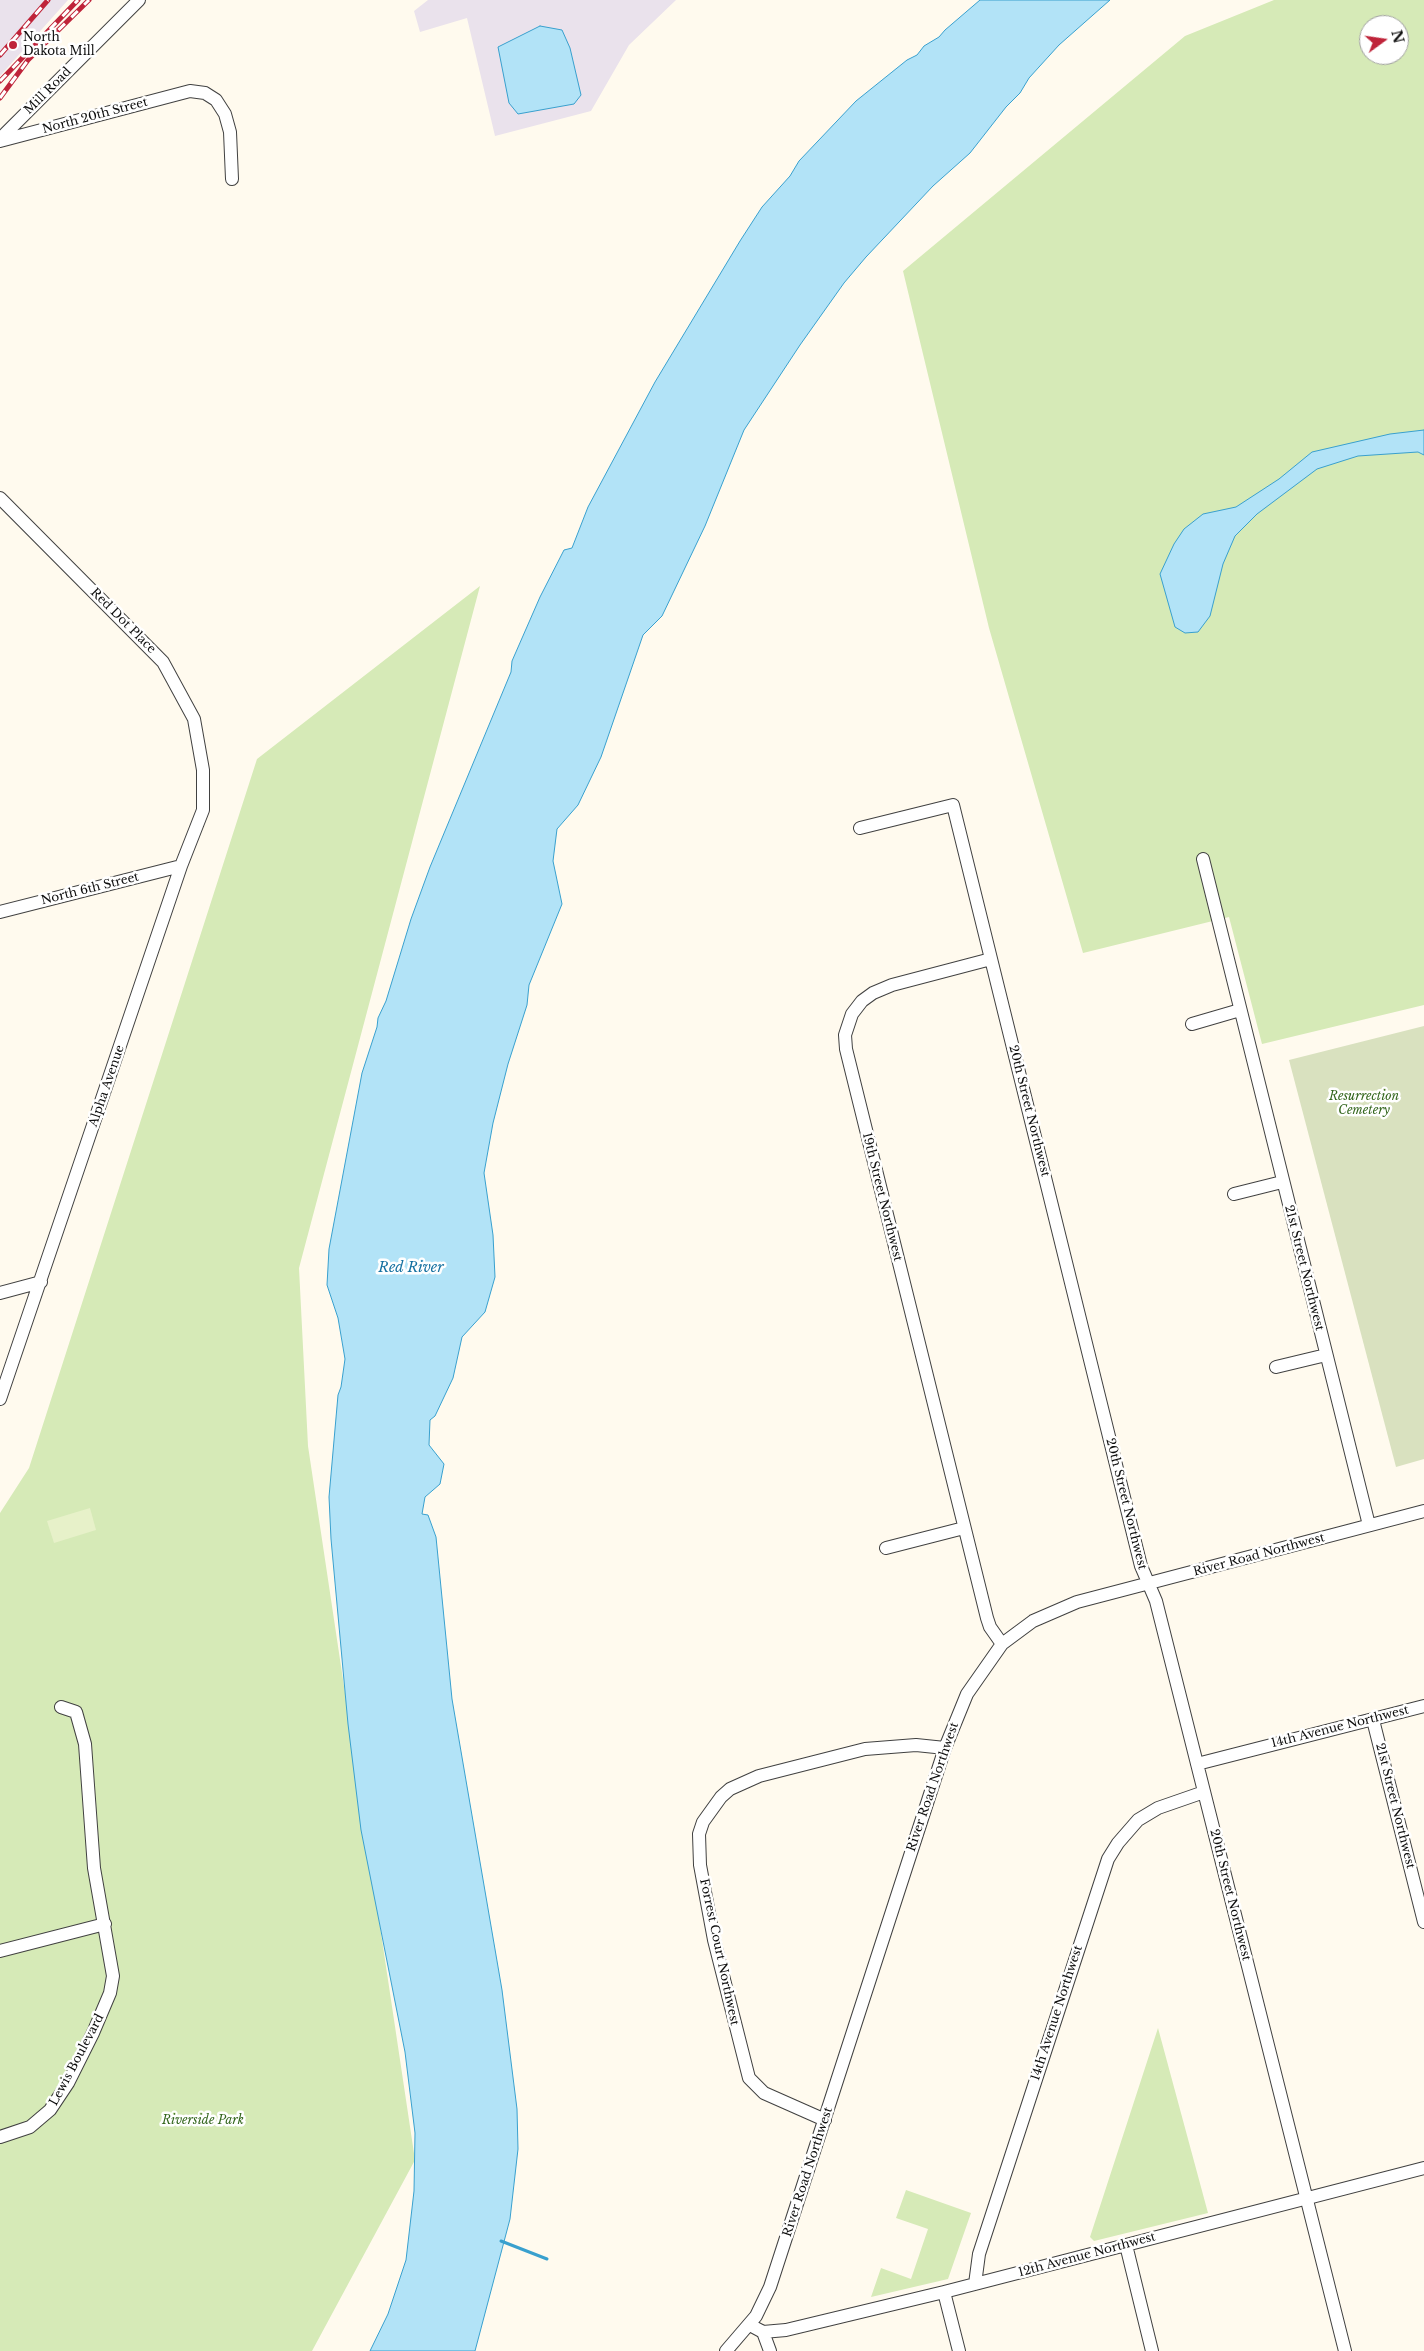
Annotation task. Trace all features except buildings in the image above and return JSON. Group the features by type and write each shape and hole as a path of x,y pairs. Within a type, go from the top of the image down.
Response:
{"street":[{"name":"Mill Road","path":"0,140 139,0"},
{"name":"North 20th Street","path":"0,140 190,90 205,93 216,100 225,114 230,132 232,179"},
{"name":"Red Dot Place","path":"0,498 163,662 194,719 203,770"},
{"name":"Alpha Avenue","path":"0,1399 181,866 203,810 203,770"},
{"name":"20th Street Northwest","path":"860,828 953,806 1140,1566 1156,1601 1345,2351"},
{"name":"21st Street Northwest","path":"1203,859 1369,1526"},
{"name":"North 6th Street","path":"0,912 181,866"},
{"name":"19th Street Northwest","path":"992,959 900,983 873,993 862,1001 852,1014 845,1035 846,1049 964,1528 990,1627 1002,1644"},
{"path":"1192,1024 1240,1010"},
{"path":"1234,1194 1282,1182"},
{"path":"0,1293 41,1282"},
{"path":"1276,1367 1326,1355"},
{"name":"River Road Northwest","path":"726,2351 750,2325 770,2286 946,1748 971,1687 1002,1644 1034,1621 1063,1606 1424,1511"},
{"path":"886,1548 964,1528"},
{"name":"14th Avenue Northwest","path":"1197,1764 1424,1706"},
{"name":"Lewis Boulevard","path":"0,2137 30,2127 50,2110 68,2083 93,2034 110,1993 113,1976 94,1868 84,1744 76,1712 61,1707"},
{"name":"21st Street Northwest","path":"1373,1720 1424,1922"},
{"name":"Forrest Court Northwest","path":"825,2120 764,2093 750,2078 714,1940 700,1865 699,1834 703,1822 721,1797 730,1789 759,1776 865,1749 916,1745 946,1748"},
{"name":"14th Avenue Northwest","path":"975,2284 978,2254 1108,1860 1118,1843 1138,1820 1158,1808 1204,1792"},
{"path":"0,1951 105,1924"},
{"name":"12th Avenue Northwest","path":"763,2332 786,2330 944,2292 1424,2168"},
{"path":"1126,2245 1152,2351"},
{"path":"944,2292 959,2351"},
{"path":"750,2325 763,2332 770,2351"}],"shaded area":[{"name":"North Dakota Mill","path":"0,0 68,0 0,76"},
{"path":"428,0 676,0 629,45 591,111 495,136 467,18 420,32 414,11"}],"green space":[{"path":"1274,0 1424,0 1424,1005 1262,1044 1229,917 1083,953 989,628 903,271 1185,36"},
{"name":"Riverside Park","path":"480,586 299,1268 308,1446 415,2160 312,2351 0,2351 0,1513 29,1468 257,759"},
{"name":"Resurrection Cemetery","path":"1424,1026 1424,1459 1396,1467 1289,1060"},
{"path":"90,1508 96,1530 54,1543 47,1521"},
{"path":"1158,2028 1208,2213 1094,2241 1090,2237"},
{"path":"906,2190 971,2213 948,2279 871,2297 881,2268 911,2279 928,2229 896,2218"}],"water":[{"name":"Red River","path":"980,0 1110,0 1059,45 1029,78 1020,93 1006,107 970,153 933,186 866,257 844,283 800,345 744,430 705,526 662,616 643,635 601,757 578,805 557,829 553,861 562,904 529,985 527,1005 508,1064 493,1123 484,1173 493,1235 495,1277 485,1312 462,1337 453,1378 435,1416 430,1420 429,1445 444,1464 440,1484 425,1497 422,1514 428,1515 436,1537 452,1699 502,1990 517,2109 518,2149 510,2219 475,2351 370,2351 388,2314 406,2260 414,2191 415,2133 405,2052 361,1830 348,1724 331,1539 329,1497 338,1395 345,1359 338,1318 327,1285 329,1249 362,1073 411,919 430,867 511,672 512,661 540,597 564,550 572,548 588,507 655,382 762,207 790,176 799,161 856,101 907,60 917,55 924,46 939,37"},
{"path":"540,26 562,30 570,48 581,95 574,104 518,114 509,103 498,47"},
{"path":"1424,430 1424,455 1418,452 1358,456 1317,469 1257,514 1235,536 1223,564 1210,616 1198,632 1185,633 1175,627 1160,574 1174,544 1184,529 1203,514 1236,507 1279,479 1312,452 1390,434"}],"waterway":[{"path":"501,2241 547,2259"}],"railway":[{"path":"0,55 48,0"},
{"path":"0,81 78,0"},
{"path":"0,98 28,60 89,0"}],"place":[{"name":"North Dakota Mill","path":"13,45"}]}
